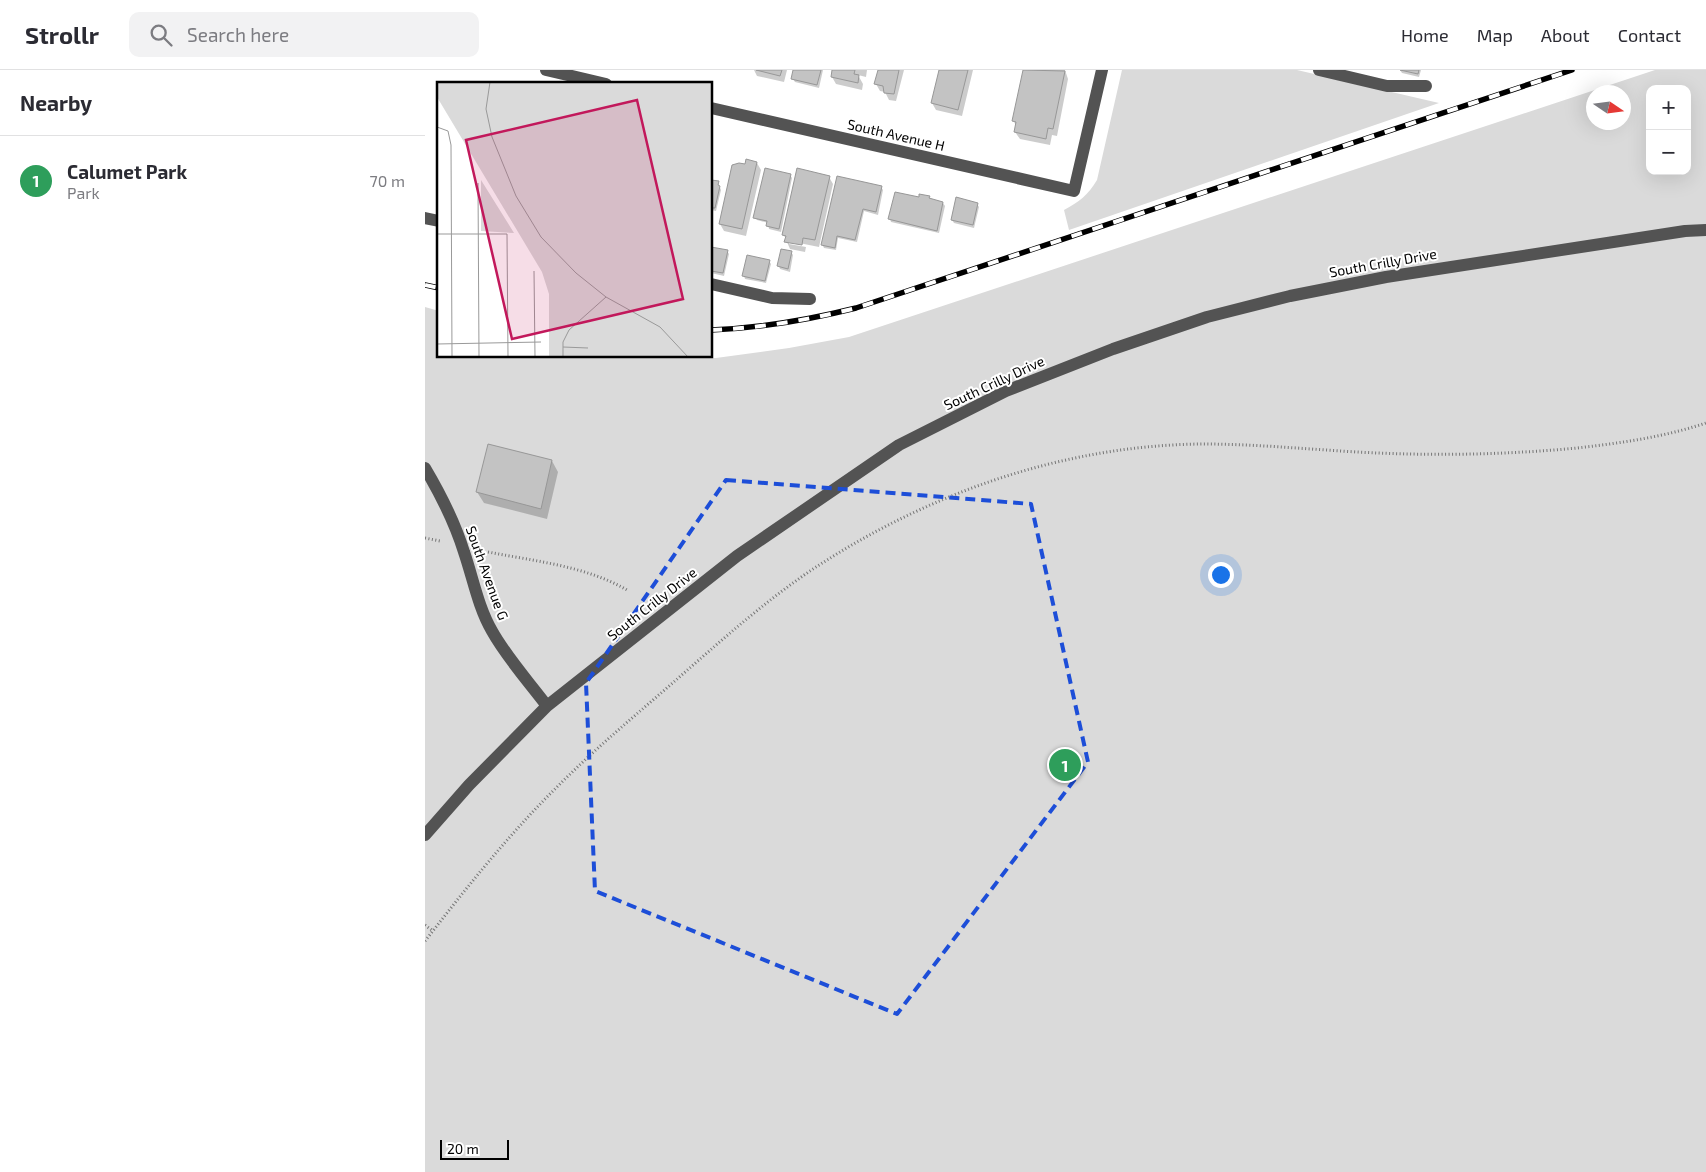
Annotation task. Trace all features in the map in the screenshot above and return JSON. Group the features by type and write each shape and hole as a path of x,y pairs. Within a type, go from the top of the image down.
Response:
{"street":[{"path":"546,70 597,82"},
{"name":"South Avenue H","path":"713,108 1075,191 1101,70"},
{"path":"1319,70 1387,86 1426,86"},
{"name":"South Crilly Drive","path":"425,836 469,785 547,706 754,545 899,445 1006,391 1113,349 1188,324 1290,296 1386,277 1675,232 1706,230"},
{"path":"713,284 772,298 810,300"},
{"name":"South Avenue G","path":"425,468 453,522 479,602 492,632 547,706"}],"path":[{"path":"425,941 515,832 557,787 600,746 693,665 768,602 808,572 849,547 943,499 990,481 1035,467 1087,456 1145,447 1248,444 1359,452 1442,455 1533,452 1619,443 1706,423"},
{"path":"425,538 440,541"},
{"path":"488,552 591,573 612,581 627,590"},
{"path":"425,925 433,931"}],"highlighted area":[{"path":"726,480 1031,504 1088,762 897,1014 595,891 586,683"}],"shaded area":[{"path":"1122,70 1297,70 1439,103 1069,230 1064,210 1083,198 1097,180"},
{"path":"1655,70 1706,70 1706,1172 425,1172 425,307 437,310 437,358 716,358 789,348 849,337 1586,93 1586,130 1631,130 1631,85 1610,85"}],"building":[{"path":"756,70 782,70 780,76"},
{"path":"793,70 821,70 817,85 791,79"},
{"path":"832,70 855,70 854,74 859,75 858,83 831,77"},
{"path":"878,70 899,70 894,94 884,93 883,86 874,84"},
{"path":"939,70 968,70 958,110 931,103"},
{"path":"1023,70 1065,71 1053,129 1048,128 1046,139 1014,132 1016,122 1012,121"},
{"path":"1400,70 1419,70 1418,74"},
{"path":"746,159 757,162 742,229 719,224 732,165 745,164"},
{"path":"765,168 791,174 779,229 766,226 767,221 753,218"},
{"path":"797,168 830,176 815,240 803,238 802,245 784,242 786,236 782,235"},
{"path":"837,176 882,186 876,212 863,209 855,240 837,236 835,248 821,245"},
{"path":"713,180 719,181 718,185 720,186 715,208 713,208"},
{"path":"895,192 919,197 919,194 930,196 929,198 943,202 937,231 888,219"},
{"path":"956,197 978,203 973,225 951,220"},
{"path":"713,247 728,250 723,273 713,271"},
{"path":"781,249 792,251 788,269 777,266"},
{"path":"747,255 770,260 765,281 742,276"},
{"path":"488,444 552,460 541,509 476,492"}],"railway":[{"path":"713,330 784,323 856,308 1572,70"},
{"path":"425,285 437,288"}],"place":[{"name":"Calumet Park","path":"1065,765"}]}
